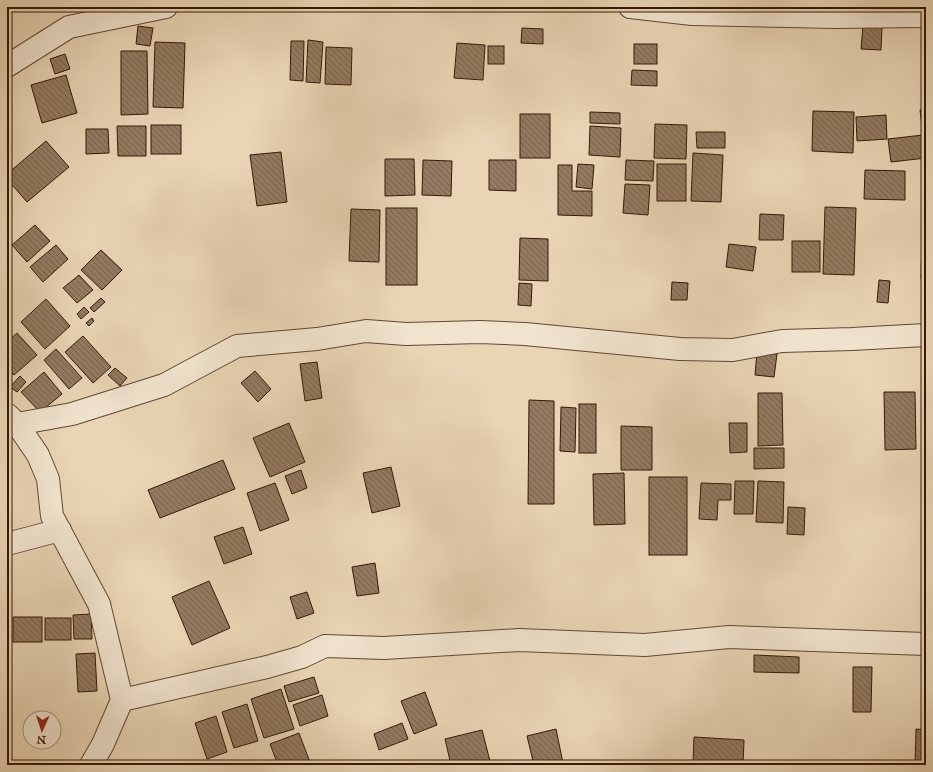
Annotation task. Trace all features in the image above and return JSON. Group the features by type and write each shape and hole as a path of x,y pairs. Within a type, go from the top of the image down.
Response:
{"street":[{"path":"7,66 69,27 166,7"},
{"path":"630,7 692,14 835,17 926,16"},
{"path":"12,419 72,414 164,385 237,346 317,339 366,331 406,334 480,332 526,334 688,349 733,350 782,341 926,335"},
{"path":"12,419 38,455 48,479 52,516 99,604 122,700 103,744 91,765"},
{"path":"7,544 60,530"},
{"path":"122,700 267,667 302,657 325,646 384,648 519,640 645,645 729,637 926,644"}],"building":[{"path":"138,26 153,28 150,46 136,44"},
{"path":"863,26 882,27 881,50 861,49"},
{"path":"522,28 543,29 543,44 521,43"},
{"path":"308,40 323,42 320,83 306,82"},
{"path":"291,41 304,41 303,81 290,80"},
{"path":"155,42 185,43 183,108 153,107"},
{"path":"457,43 485,45 483,80 454,78"},
{"path":"634,44 657,44 657,64 634,64"},
{"path":"488,46 504,46 504,64 488,64"},
{"path":"326,47 352,48 351,85 325,84"},
{"path":"121,51 147,51 148,114 121,115"},
{"path":"65,54 70,69 55,74 50,59"},
{"path":"632,70 657,71 657,86 631,85"},
{"path":"66,75 77,113 42,123 31,85"},
{"path":"920,110 926,110 926,158 891,162 888,139 923,135"},
{"path":"813,111 854,112 853,153 812,151"},
{"path":"590,112 620,113 620,124 590,123"},
{"path":"520,114 550,114 550,158 520,158"},
{"path":"886,115 887,139 857,141 856,117"},
{"path":"655,124 687,125 686,159 654,158"},
{"path":"151,125 181,125 181,154 151,154"},
{"path":"117,126 146,126 146,156 118,156"},
{"path":"590,126 621,128 620,157 589,155"},
{"path":"86,129 108,129 109,153 86,154"},
{"path":"696,132 725,132 725,148 697,148"},
{"path":"46,141 69,167 27,202 7,179 7,174"},
{"path":"281,152 287,202 257,206 250,155"},
{"path":"693,153 723,155 721,202 691,201"},
{"path":"385,159 414,159 415,195 385,196"},
{"path":"423,160 452,161 451,196 422,195"},
{"path":"489,160 516,160 516,191 489,190"},
{"path":"626,160 654,161 653,181 625,180"},
{"path":"578,164 594,165 592,189 576,187"},
{"path":"657,164 686,164 686,201 657,201"},
{"path":"558,165 572,165 572,191 592,191 592,216 558,215"},
{"path":"865,170 905,171 905,200 864,199"},
{"path":"625,184 650,185 648,215 623,213"},
{"path":"825,207 856,208 854,275 823,274"},
{"path":"386,208 417,208 417,285 386,285"},
{"path":"351,209 380,210 379,262 349,261"},
{"path":"760,214 784,215 783,240 759,240"},
{"path":"35,225 50,241 27,262 12,245"},
{"path":"922,235 926,235 926,279 921,279"},
{"path":"520,238 548,239 548,281 519,280"},
{"path":"792,241 820,241 820,272 792,272"},
{"path":"729,244 756,247 753,271 726,267"},
{"path":"56,245 68,259 43,282 30,267"},
{"path":"101,250 122,270 102,290 81,270"},
{"path":"79,275 93,290 77,303 63,288"},
{"path":"879,280 890,281 888,303 877,302"},
{"path":"672,282 688,283 687,300 671,300"},
{"path":"519,283 532,284 531,306 518,305"},
{"path":"101,298 105,302 94,312 90,308"},
{"path":"46,299 70,326 45,349 21,322"},
{"path":"84,307 89,312 81,319 77,314"},
{"path":"92,318 94,321 89,326 86,323"},
{"path":"17,333 37,355 14,375 7,367 7,342"},
{"path":"83,336 111,367 93,383 65,352"},
{"path":"56,349 82,378 69,389 44,360"},
{"path":"757,352 777,354 774,377 755,375"},
{"path":"317,362 322,398 305,401 300,364"},
{"path":"115,368 127,378 120,386 108,375"},
{"path":"255,371 271,389 258,402 241,383"},
{"path":"44,372 62,394 40,412 21,392"},
{"path":"20,376 26,382 17,392 10,387"},
{"path":"884,392 915,392 916,449 885,450"},
{"path":"758,393 782,393 783,445 758,446"},
{"path":"529,400 554,401 554,504 528,504"},
{"path":"579,404 596,404 596,453 579,453"},
{"path":"561,407 576,408 575,452 560,451"},
{"path":"289,423 305,462 270,477 253,438"},
{"path":"729,423 747,423 747,452 730,453"},
{"path":"621,426 652,427 652,470 621,470"},
{"path":"754,448 784,448 784,468 754,469"},
{"path":"223,460 235,489 160,518 148,490"},
{"path":"391,467 400,506 372,513 363,473"},
{"path":"301,470 307,488 292,494 285,476"},
{"path":"624,473 625,524 594,525 593,474"},
{"path":"649,477 687,477 687,555 649,555"},
{"path":"735,481 754,481 753,514 734,514"},
{"path":"758,481 784,482 783,523 756,522"},
{"path":"275,483 289,520 260,531 247,493"},
{"path":"701,483 731,484 731,500 718,500 717,520 699,519"},
{"path":"788,507 805,508 804,535 787,534"},
{"path":"243,527 252,554 224,564 214,537"},
{"path":"375,563 379,593 357,596 352,567"},
{"path":"209,581 230,628 192,645 172,597"},
{"path":"307,592 314,613 297,619 290,597"},
{"path":"91,614 92,639 74,639 73,615"},
{"path":"13,617 42,617 42,642 13,642"},
{"path":"45,618 71,618 71,640 45,640"},
{"path":"95,653 97,691 78,692 76,654"},
{"path":"754,655 799,657 799,673 754,672"},
{"path":"853,667 872,667 871,712 853,712"},
{"path":"314,677 319,693 289,702 284,686"},
{"path":"281,689 294,729 264,738 251,699"},
{"path":"425,692 437,725 414,734 401,701"},
{"path":"322,695 328,716 300,726 293,705"},
{"path":"247,704 258,741 234,748 222,712"},
{"path":"216,716 227,752 207,759 195,723"},
{"path":"402,723 408,739 379,750 374,734"},
{"path":"556,729 563,763 552,765 534,765 527,736"},
{"path":"916,729 926,730 926,765 915,765"},
{"path":"482,730 491,765 451,765 445,739"},
{"path":"299,733 311,765 278,765 270,744"},
{"path":"694,737 744,740 743,765 693,765"}]}
